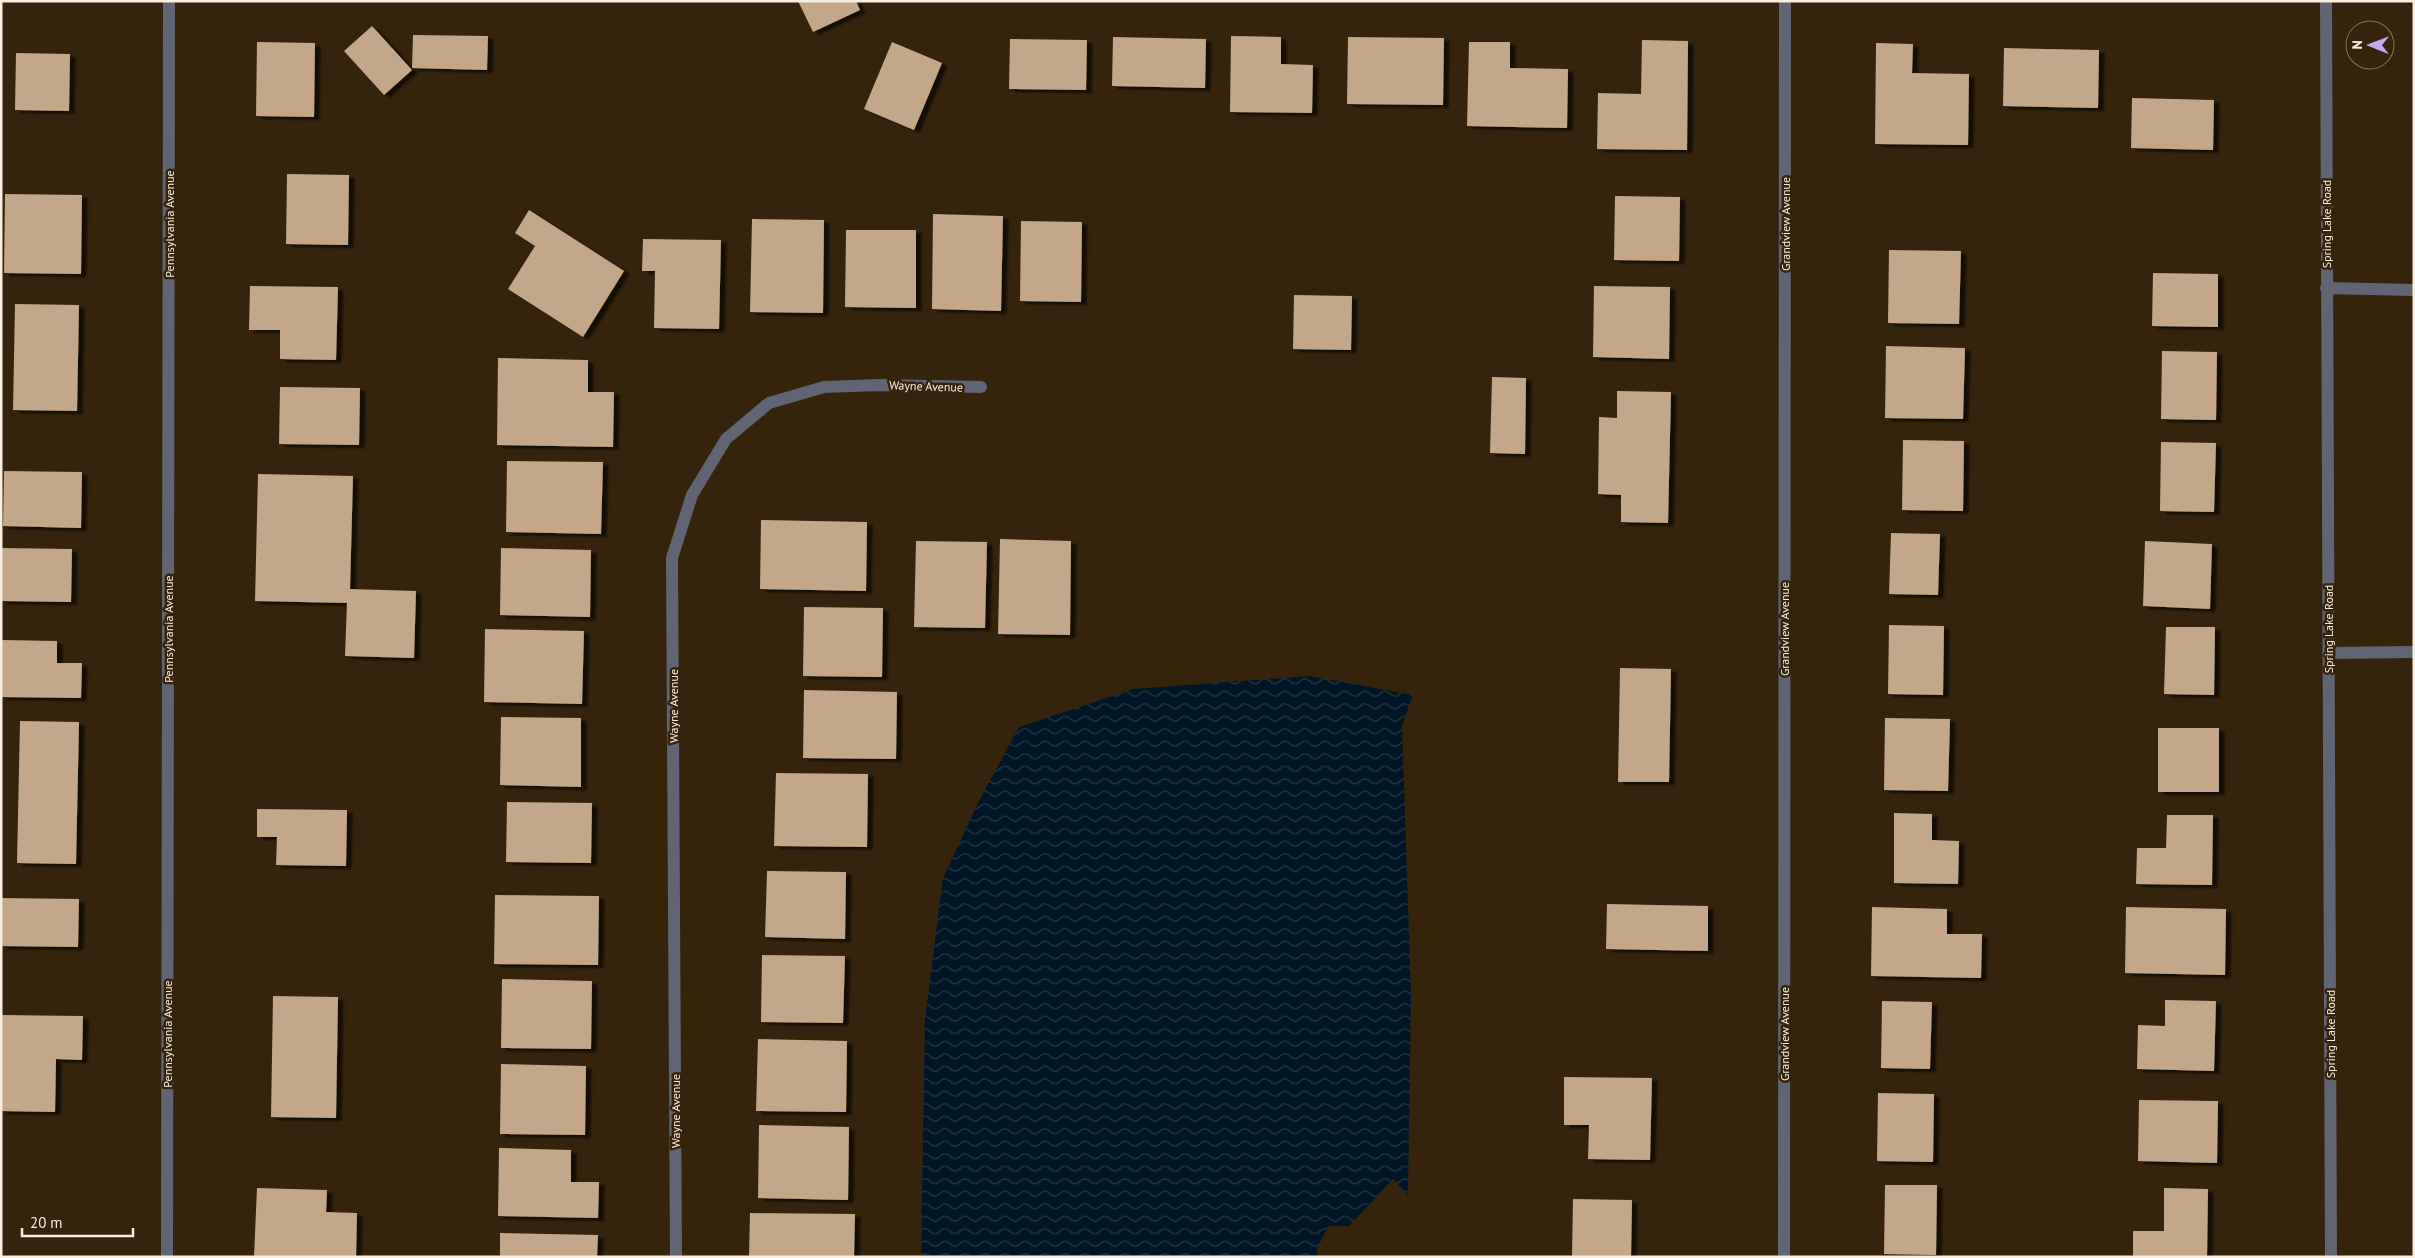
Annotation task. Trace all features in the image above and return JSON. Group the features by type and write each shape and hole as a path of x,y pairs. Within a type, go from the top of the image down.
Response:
{"street":[{"name":"Pennsylvania Avenue","path":"167,1257 169,1"},
{"name":"Grandview Avenue","path":"1784,1257 1785,1"},
{"name":"Spring Lake Road","path":"2326,1 2331,1257"},
{"path":"2326,288 2414,290"},
{"name":"Wayne Avenue","path":"676,1257 672,558 692,495 726,439 769,403 824,387 879,384 981,387"},
{"path":"2328,653 2414,652"}],"water":[{"path":"1310,676 1413,695 1402,726 1411,995 1408,1195 1393,1179 1349,1226 1328,1226 1317,1249 1318,1257 921,1257 925,1019 943,878 979,801 1019,727 1133,689"}],"building":[{"path":"798,1 856,1 860,10 813,32"},
{"path":"372,26 412,70 384,95 344,51"},
{"path":"413,35 488,36 487,70 412,68"},
{"path":"1231,36 1281,37 1281,64 1313,65 1312,113 1230,112"},
{"path":"1113,37 1206,39 1205,88 1112,86"},
{"path":"1348,37 1444,38 1443,105 1347,104"},
{"path":"1010,39 1087,40 1086,90 1009,89"},
{"path":"1642,40 1688,41 1687,150 1597,149 1598,93 1641,94"},
{"path":"257,42 315,43 314,117 256,116"},
{"path":"892,42 942,63 914,130 864,109"},
{"path":"1469,42 1510,42 1510,68 1568,69 1567,128 1467,126"},
{"path":"1876,43 1913,44 1912,73 1969,74 1968,145 1875,144"},
{"path":"2004,48 2099,50 2098,108 2003,106"},
{"path":"16,53 70,54 69,111 15,110"},
{"path":"2132,98 2214,100 2213,150 2131,148"},
{"path":"287,174 349,175 348,245 286,244"},
{"path":"5,194 82,195 81,274 4,273"},
{"path":"1615,196 1680,197 1679,261 1614,260"},
{"path":"529,210 624,271 583,337 508,289 535,246 515,233"},
{"path":"933,214 1003,216 1001,311 932,309"},
{"path":"752,219 824,220 823,313 750,312"},
{"path":"1021,221 1082,222 1081,302 1020,301"},
{"path":"846,230 916,230 916,308 845,307"},
{"path":"643,239 721,240 719,329 654,328 655,271 642,271"},
{"path":"1889,250 1961,251 1959,324 1888,323"},
{"path":"2153,273 2218,274 2218,327 2152,326"},
{"path":"250,286 338,287 336,360 280,359 280,330 249,330"},
{"path":"1594,286 1670,287 1669,359 1593,357"},
{"path":"1294,295 1352,296 1351,350 1293,349"},
{"path":"15,304 79,305 77,411 13,410"},
{"path":"1886,346 1965,348 1963,419 1885,418"},
{"path":"2162,351 2217,352 2216,420 2161,419"},
{"path":"498,358 588,360 588,392 614,392 613,447 497,445"},
{"path":"1492,377 1526,378 1525,454 1490,453"},
{"path":"280,387 360,388 359,445 279,444"},
{"path":"1617,391 1671,392 1668,523 1621,522 1621,495 1598,494 1599,417 1617,418"},
{"path":"1903,440 1964,441 1963,511 1902,510"},
{"path":"2161,442 2216,443 2214,512 2160,511"},
{"path":"507,461 603,462 601,534 506,532"},
{"path":"4,471 82,472 81,528 3,526"},
{"path":"258,474 353,476 350,589 416,591 414,658 345,656 347,603 255,601"},
{"path":"761,520 867,522 866,591 760,589"},
{"path":"1891,533 1940,534 1938,595 1889,594"},
{"path":"1000,539 1071,541 1070,635 998,634"},
{"path":"916,541 987,542 985,628 914,627"},
{"path":"2145,541 2212,544 2210,609 2143,606"},
{"path":"1,548 72,549 71,602 1,601"},
{"path":"501,548 591,550 590,617 500,615"},
{"path":"804,607 883,608 882,677 803,676"},
{"path":"1889,625 1944,626 1943,695 1888,694"},
{"path":"2166,627 2215,627 2214,695 2164,694"},
{"path":"485,629 584,631 582,704 484,702"},
{"path":"1,640 57,641 57,663 82,663 81,698 1,697"},
{"path":"1620,668 1671,669 1669,782 1618,782"},
{"path":"804,690 897,692 896,759 803,758"},
{"path":"501,717 581,718 581,787 500,785"},
{"path":"1885,718 1950,719 1948,791 1884,790"},
{"path":"20,721 79,722 76,864 17,863"},
{"path":"2158,728 2219,728 2219,792 2158,792"},
{"path":"776,773 868,774 867,847 774,846"},
{"path":"507,802 592,803 591,863 506,862"},
{"path":"257,809 347,810 346,866 276,865 277,837 257,837"},
{"path":"1894,813 1932,814 1932,840 1959,841 1958,884 1894,883"},
{"path":"2167,815 2213,815 2212,885 2136,884 2137,848 2166,848"},
{"path":"767,871 846,872 845,939 765,937"},
{"path":"495,895 599,896 598,965 494,964"},
{"path":"1,898 79,899 78,947 1,946"},
{"path":"1607,904 1708,906 1708,951 1606,949"},
{"path":"1872,907 1947,909 1947,934 1982,934 1981,978 1871,976"},
{"path":"2126,907 2226,909 2225,975 2125,973"},
{"path":"762,955 845,956 843,1023 761,1022"},
{"path":"502,979 592,981 591,1049 501,1048"},
{"path":"273,996 338,997 336,1118 271,1117"},
{"path":"2165,1000 2216,1001 2214,1071 2137,1069 2138,1025 2165,1026"},
{"path":"1882,1001 1932,1002 1930,1069 1881,1068"},
{"path":"1,1015 83,1016 82,1060 56,1059 55,1112 1,1111"},
{"path":"758,1039 847,1041 846,1112 756,1111"},
{"path":"501,1064 586,1066 585,1135 500,1134"},
{"path":"1564,1077 1652,1078 1650,1160 1588,1159 1589,1125 1564,1125"},
{"path":"1878,1093 1934,1094 1933,1162 1877,1161"},
{"path":"2139,1100 2218,1101 2217,1163 2138,1161"},
{"path":"759,1125 849,1127 848,1200 758,1198"},
{"path":"499,1148 571,1150 571,1182 599,1182 598,1218 498,1216"},
{"path":"1885,1185 1937,1185 1936,1255 1884,1254"},
{"path":"257,1188 327,1190 326,1212 357,1213 356,1257 254,1257"},
{"path":"2164,1188 2208,1189 2207,1257 2133,1256 2133,1231 2164,1231"},
{"path":"1573,1199 1632,1200 1631,1257 1572,1257"},
{"path":"750,1213 855,1214 854,1257 749,1257"},
{"path":"500,1233 598,1235 597,1257 500,1257"}]}
